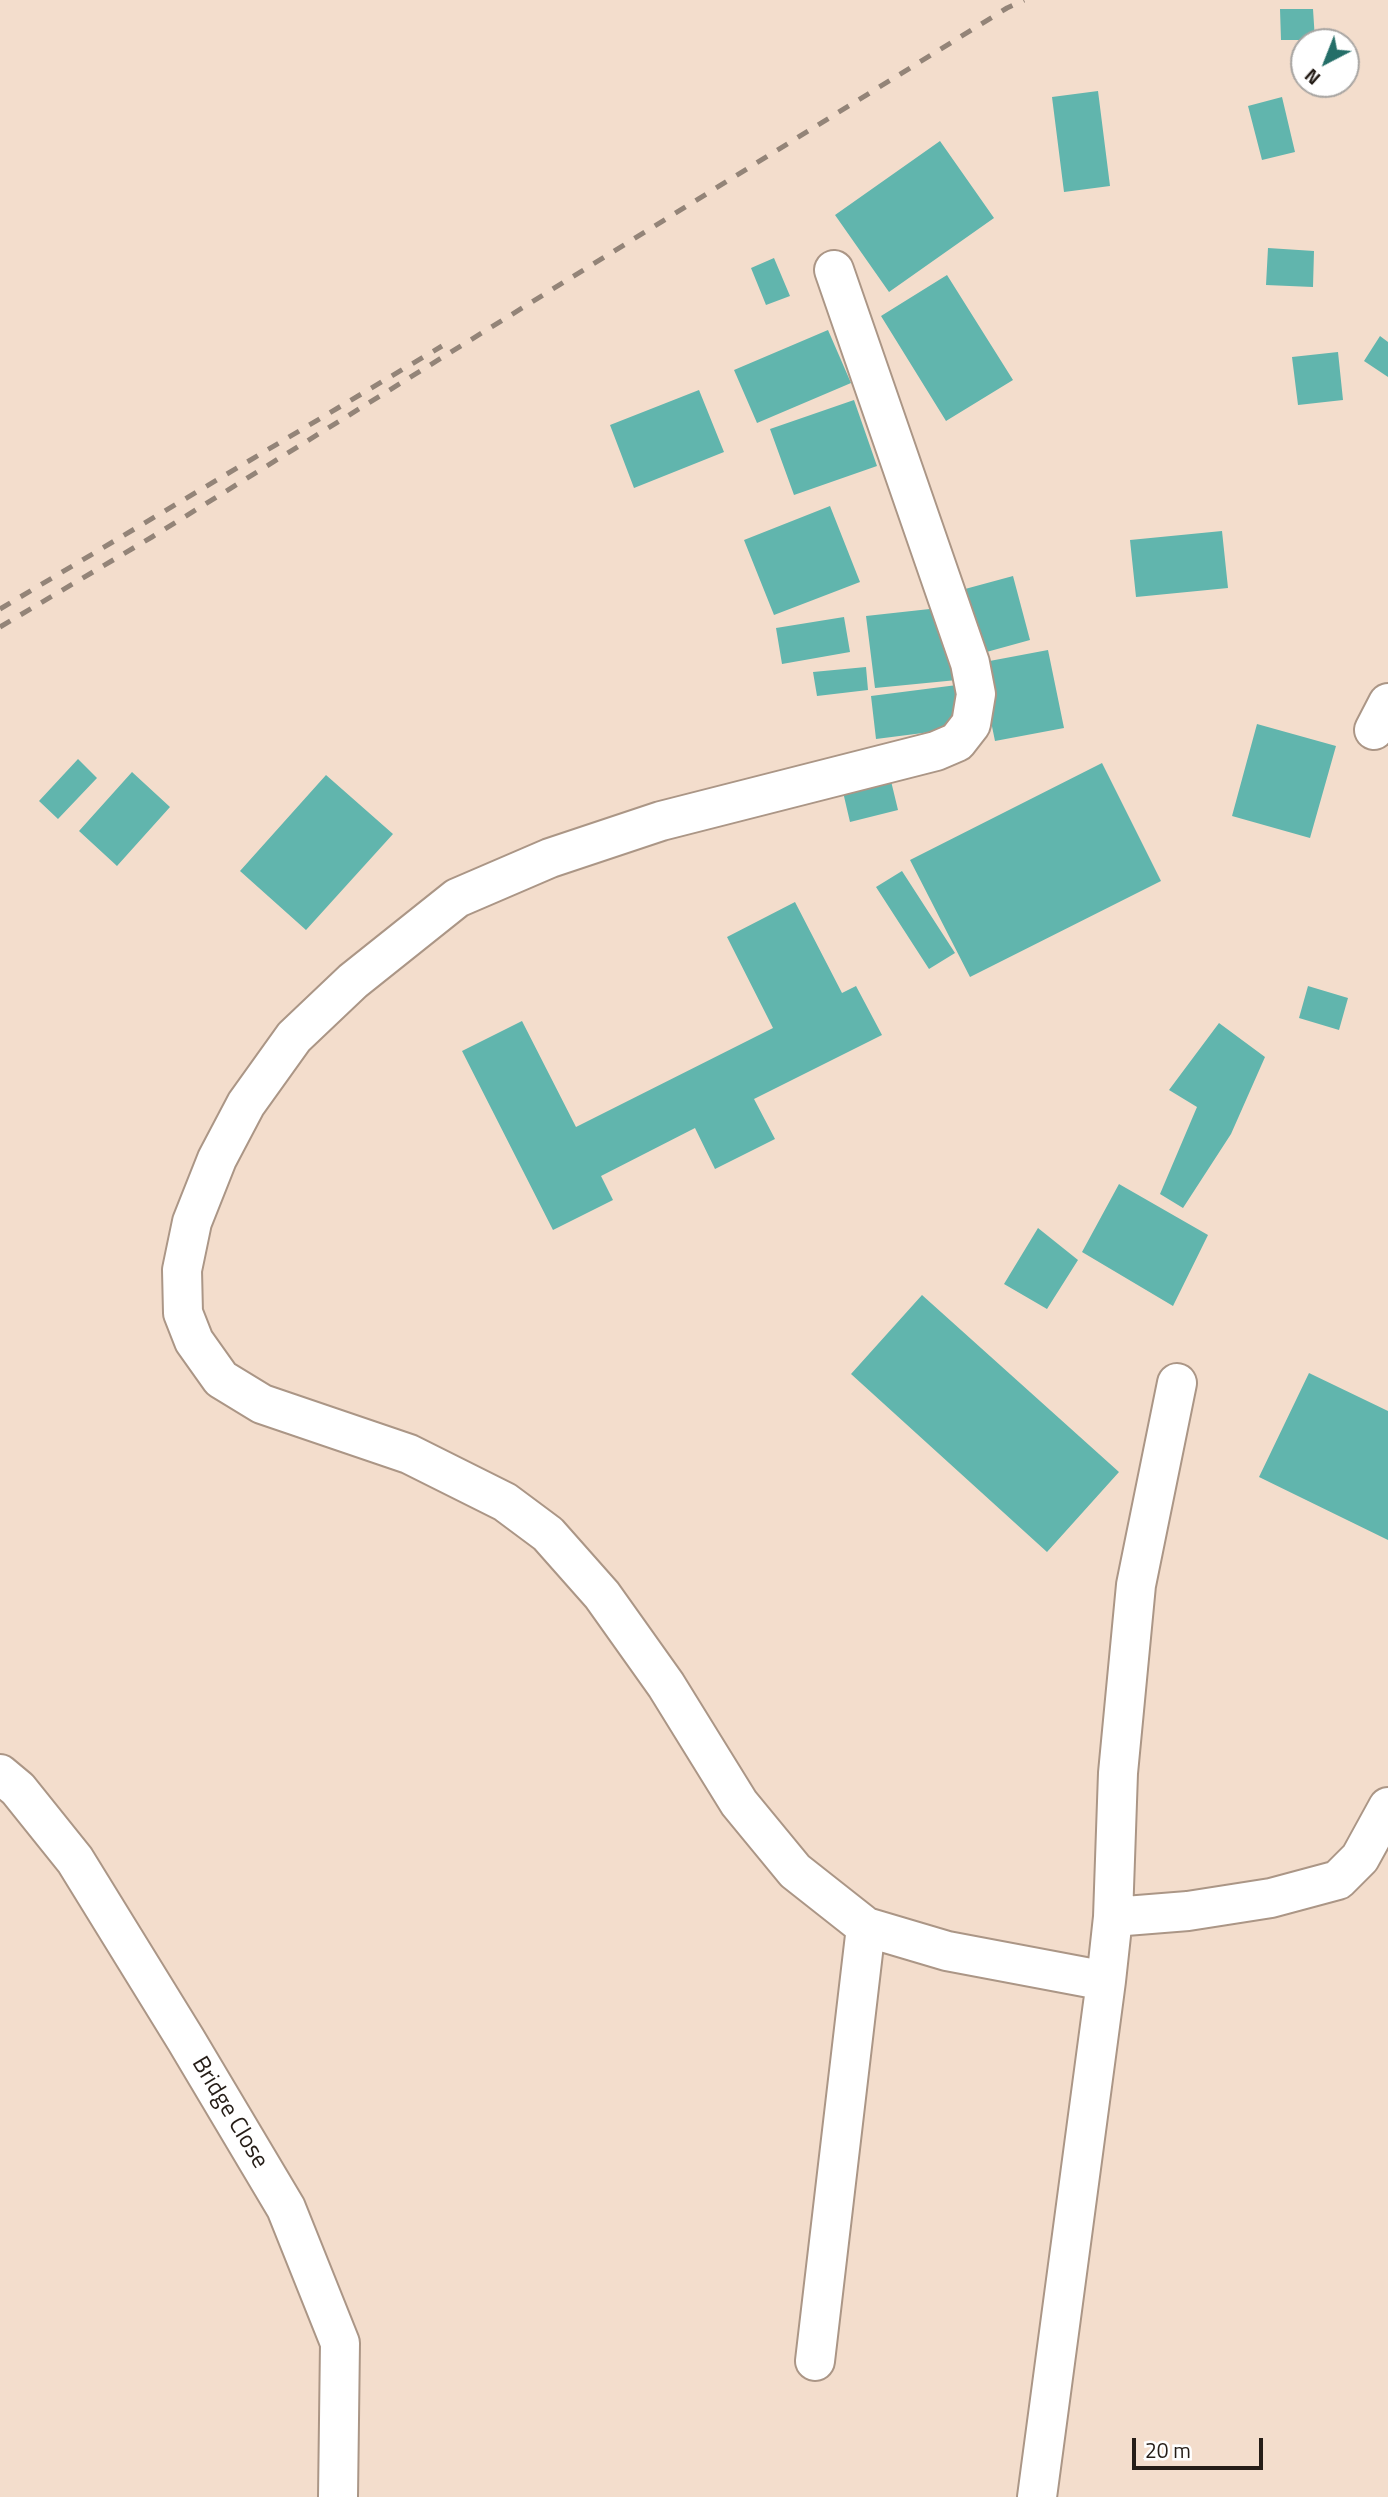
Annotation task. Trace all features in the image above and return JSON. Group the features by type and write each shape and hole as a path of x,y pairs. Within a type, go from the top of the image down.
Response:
{"street":[{"path":"834,270 970,663 976,694 971,724 957,742 936,751 661,821 550,858 457,898 353,981 293,1037 246,1104 217,1159 192,1222 183,1270 183,1313 194,1341 221,1379 262,1404 409,1454 505,1502 548,1534 602,1595 666,1685 739,1803 795,1871 866,1927 947,1951 1106,1981"},
{"path":"1037,2497 1113,1917 1118,1773 1136,1585 1177,1382"},
{"name":"Bridge Close","path":"0,1774 18,1789 75,1860 286,2208 340,2343 338,2497"},
{"path":"1113,1917 1188,1911 1271,1898 1338,1880 1360,1858 1388,1807"},
{"path":"816,2361 866,1927"}],"building":[{"path":"1280,9 1313,9 1314,28 1290,28 1290,40 1281,40"},
{"path":"1098,91 1110,186 1064,192 1052,97"},
{"path":"1282,97 1295,152 1262,160 1248,106"},
{"path":"940,141 994,218 889,292 835,215"},
{"path":"1268,248 1314,251 1313,287 1266,285"},
{"path":"774,258 790,296 766,305 751,268"},
{"path":"947,275 1013,380 946,421 881,316"},
{"path":"828,330 851,383 757,423 734,370"},
{"path":"1380,336 1388,342 1388,377 1364,361"},
{"path":"1338,352 1343,400 1298,405 1292,357"},
{"path":"699,390 724,452 634,488 610,425"},
{"path":"854,400 877,466 794,495 770,429"},
{"path":"830,506 860,582 774,615 744,540"},
{"path":"1222,531 1228,588 1136,597 1130,540"},
{"path":"1013,576 1030,640 972,656 954,592"},
{"path":"948,607 957,680 875,688 866,616"},
{"path":"844,617 850,652 782,664 776,628"},
{"path":"1048,650 1064,728 995,741 979,663"},
{"path":"866,667 868,690 817,696 813,672"},
{"path":"957,685 962,728 876,739 871,696"},
{"path":"1257,724 1336,746 1310,838 1232,816"},
{"path":"78,759 97,778 58,819 39,801"},
{"path":"1102,763 1161,881 970,977 910,860"},
{"path":"132,772 170,807 117,866 79,831"},
{"path":"326,775 393,834 306,930 240,871"},
{"path":"891,781 898,810 850,822 843,792"},
{"path":"902,871 955,953 929,969 876,887"},
{"path":"795,902 842,993 856,986 882,1035 754,1099 775,1139 715,1169 695,1128 601,1176 613,1200 553,1230 462,1051 522,1021 576,1127 773,1028 727,937"},
{"path":"1308,986 1348,998 1339,1030 1299,1018"},
{"path":"1219,1023 1265,1057 1231,1134 1183,1208 1160,1194 1197,1107 1169,1090"},
{"path":"1119,1184 1208,1235 1173,1306 1082,1252"},
{"path":"1038,1228 1078,1260 1047,1309 1004,1284"},
{"path":"922,1295 1119,1472 1047,1552 851,1374"},
{"path":"1309,1373 1388,1411 1388,1540 1259,1477"}],"railway":[{"path":"0,627 152,537 1007,8 1024,0"},
{"path":"0,609 442,346"}]}
